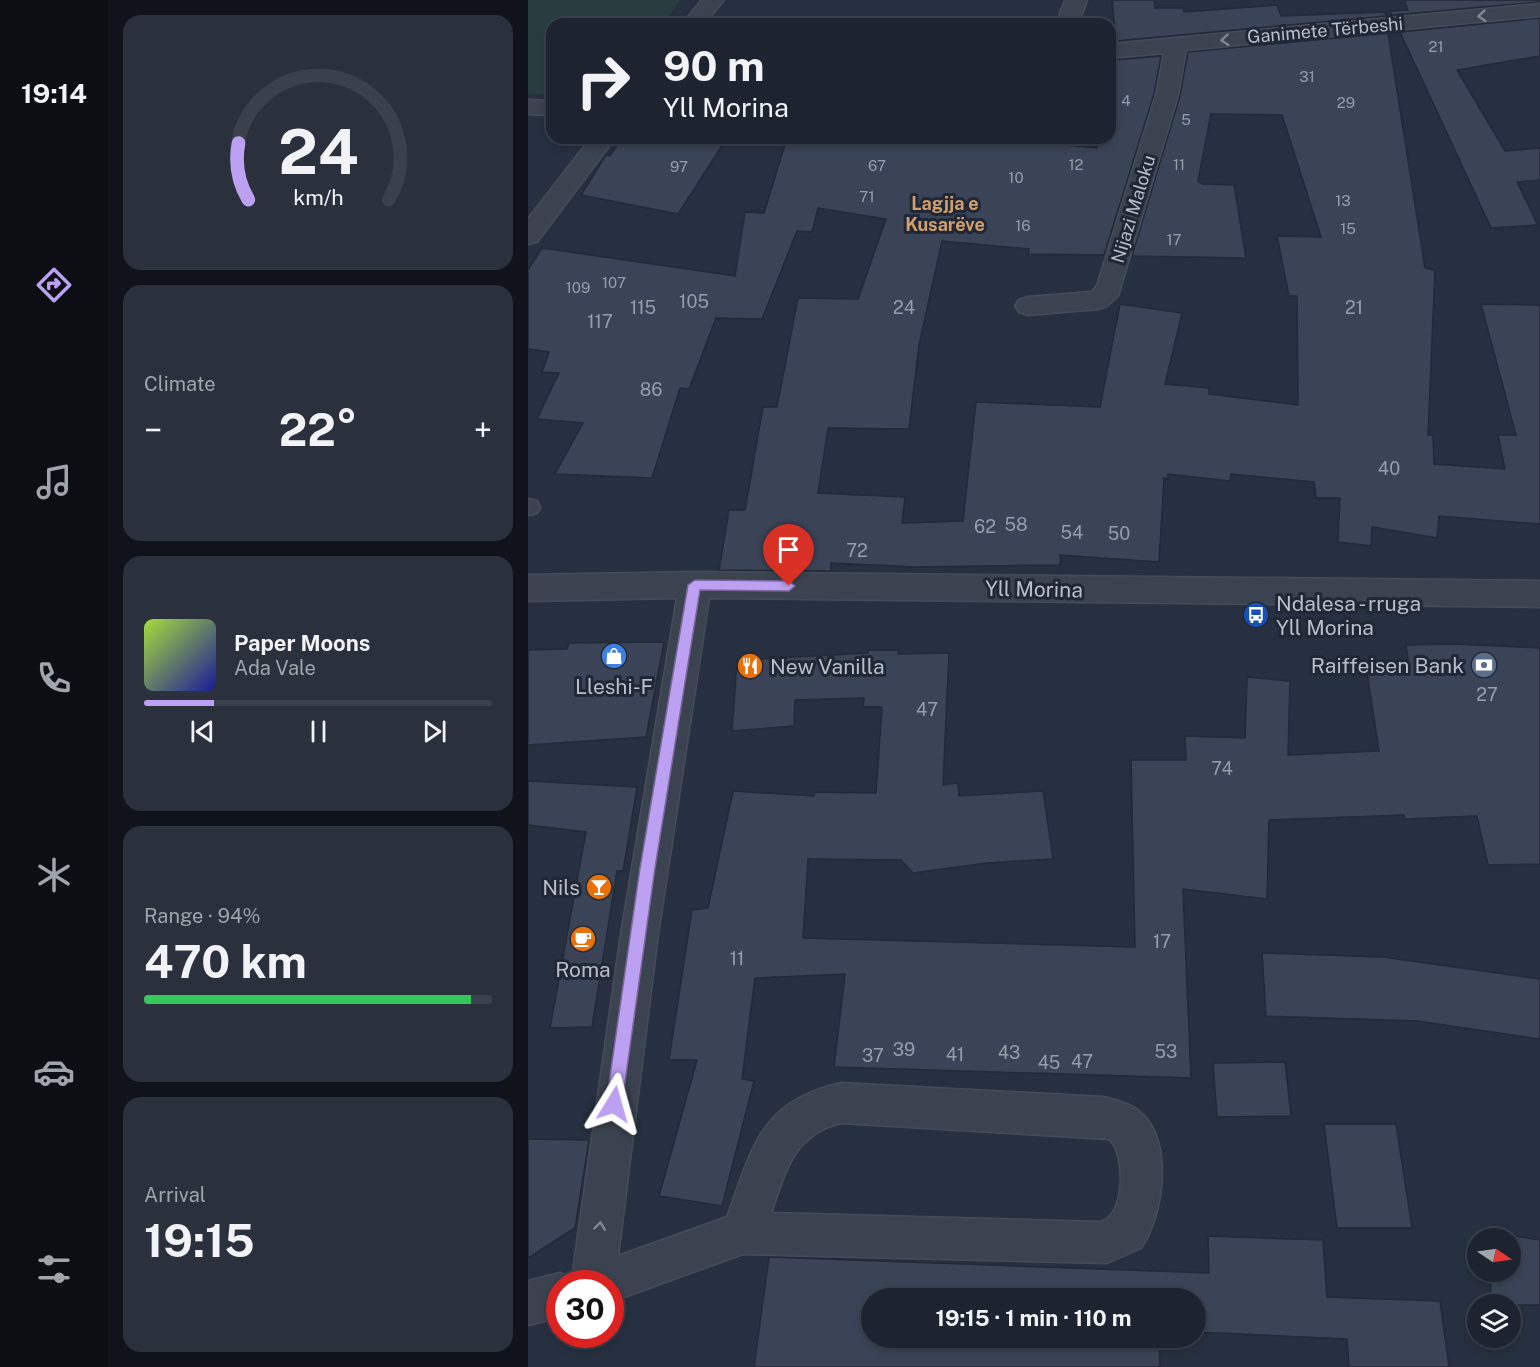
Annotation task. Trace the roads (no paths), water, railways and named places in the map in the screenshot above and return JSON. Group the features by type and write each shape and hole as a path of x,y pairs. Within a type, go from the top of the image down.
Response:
{"street":[{"path":"698,18 713,0"},
{"path":"1070,18 1076,0"},
{"name":"Ganimete Tërbeshi","path":"1116,50 1540,10"},
{"name":"Nijazi Maloku","path":"1028,306 1098,300 1109,290 1167,95 1176,45"},
{"path":"528,107 546,108"},
{"path":"528,236 598,144"},
{"path":"595,1270 614,1104 646,880 695,585"},
{"name":"Yll Morina","path":"528,588 695,585 1540,594"},
{"path":"624,1275 743,1233 1100,1243 1114,1241 1126,1233 1134,1221 1141,1160 1139,1144 1130,1130 1118,1121 1104,1117 841,1103 822,1105 805,1113 789,1125 777,1142 743,1233"},
{"path":"528,1303 546,1298"}],"place":[{"name":"Ndalesa - rruga Yll Morina","path":"1256,615"},
{"name":"Lleshi-F","path":"614,656"},
{"name":"Raiffeisen Bank","path":"1484,665"},
{"name":"New Vanilla","path":"750,666"},
{"name":"Nils","path":"599,887"},
{"name":"Roma","path":"583,939"}],"district":[{"name":"Lagjja e Kusarëve","path":"945,213"}]}
